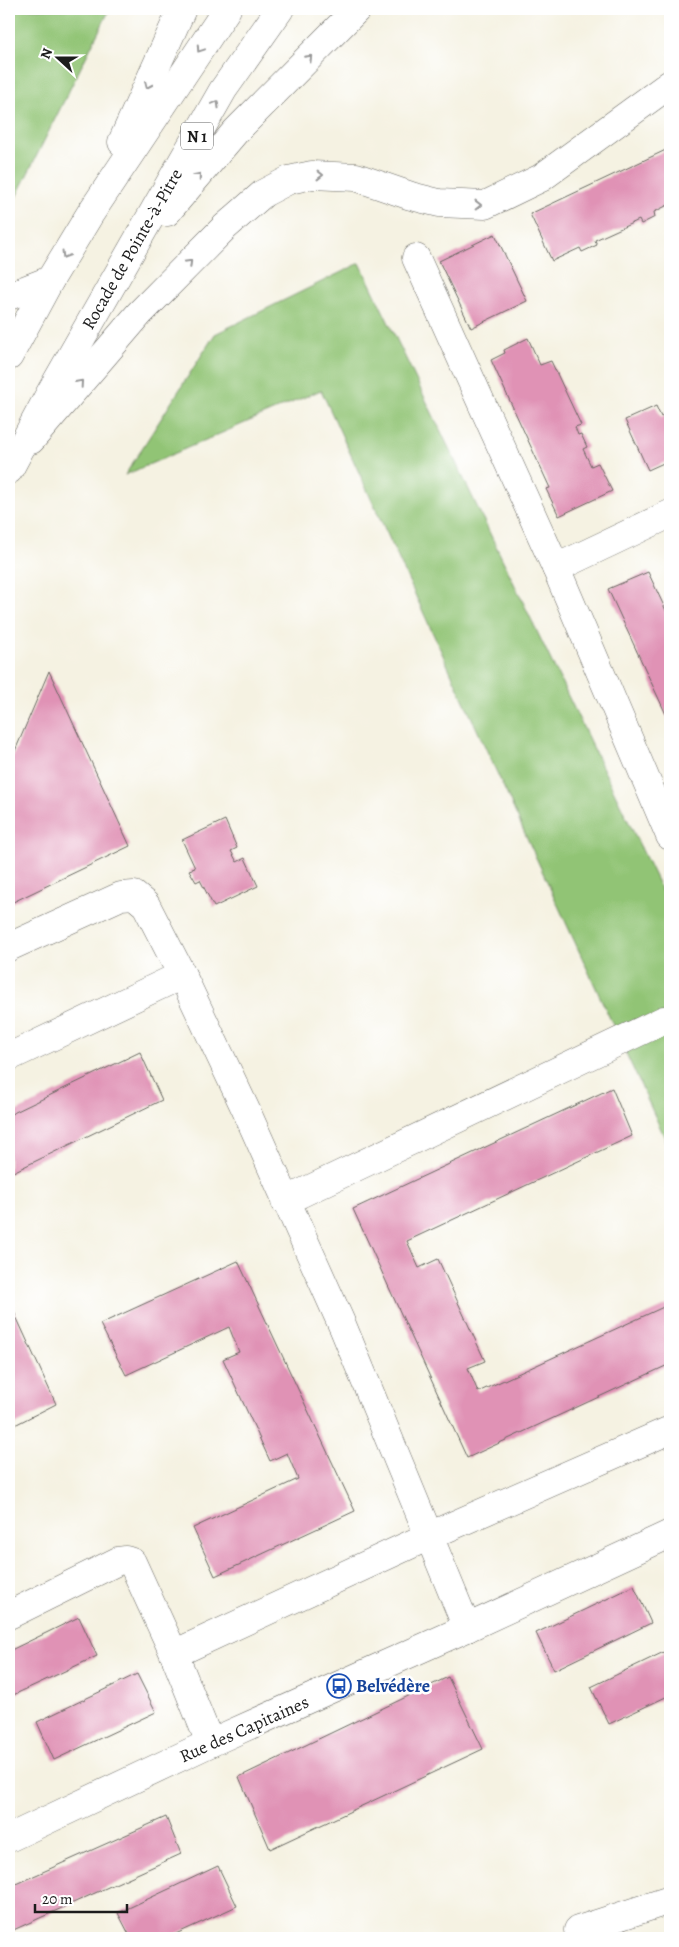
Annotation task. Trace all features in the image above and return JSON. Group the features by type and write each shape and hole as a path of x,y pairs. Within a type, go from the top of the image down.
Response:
{"main road":[{"path":"90,214 182,9"},
{"name":"N 1","path":"9,356 50,280 90,214 227,9"},
{"name":"Rocade de Pointe-à-Pitre","path":"11,465 48,394 223,90 280,9"},
{"path":"121,267 236,131 357,9"},
{"path":"11,465 139,314 225,227 264,193 289,180 312,175 341,176 356,177 438,203 485,206 541,178 670,84"},
{"path":"416,258 556,568 670,836"},
{"path":"9,296 50,280"},
{"path":"556,568 670,514"},
{"path":"9,947 121,896 134,895 146,906 182,975 245,1108 343,1327 467,1628"},
{"path":"9,1057 182,975"},
{"path":"285,1201 664,1020 670,1020"},
{"path":"174,1654 429,1536 670,1430"},
{"name":"Rue des Capitaines","path":"9,1838 210,1743 467,1628 670,1534"},
{"path":"9,1614 118,1561 126,1560 132,1562 174,1654 210,1743"},
{"path":"578,1930 670,1900"}],"green space":[{"path":"9,9 110,9 9,211"},
{"path":"360,263 670,908 670,1149 321,390 125,475 215,334"}],"building":[{"path":"670,148 670,204 654,212 655,217 641,224 639,220 595,240 597,245 582,252 580,248 552,261 530,214"},
{"path":"495,234 527,301 471,328 439,261"},
{"path":"528,338 540,365 551,361 581,425 575,427 578,435 581,434 587,447 583,449 591,466 598,463 612,491 559,516 546,489 550,488 491,360 505,353 504,350"},
{"path":"656,406 661,417 670,412 670,460 648,470 625,420"},
{"path":"648,572 670,619 670,723 608,589"},
{"path":"49,671 130,846 9,904 9,765"},
{"path":"225,820 237,848 231,851 237,862 245,858 258,886 214,907 200,880 196,882 189,870 195,868 182,840"},
{"path":"140,1052 162,1100 9,1174 9,1115"},
{"path":"612,1088 632,1136 407,1241 419,1268 438,1259 485,1361 468,1368 478,1392 670,1304 670,1364 467,1458 353,1209"},
{"path":"238,1261 355,1511 215,1576 193,1528 298,1479 287,1453 270,1461 223,1359 239,1352 229,1327 126,1375 100,1324"},
{"path":"9,1301 56,1404 11,1427 9,1421"},
{"path":"634,1586 651,1623 554,1670 536,1633"},
{"path":"79,1617 97,1656 9,1697 9,1651"},
{"path":"670,1649 670,1695 609,1724 591,1687"},
{"path":"137,1674 156,1712 54,1760 37,1722"},
{"path":"448,1677 483,1749 270,1849 239,1777"},
{"path":"166,1817 181,1854 9,1932 9,1887"},
{"path":"218,1866 237,1906 167,1938 131,1938 118,1913"}],"place":[{"name":"Belvédère","path":"339,1686"}]}
